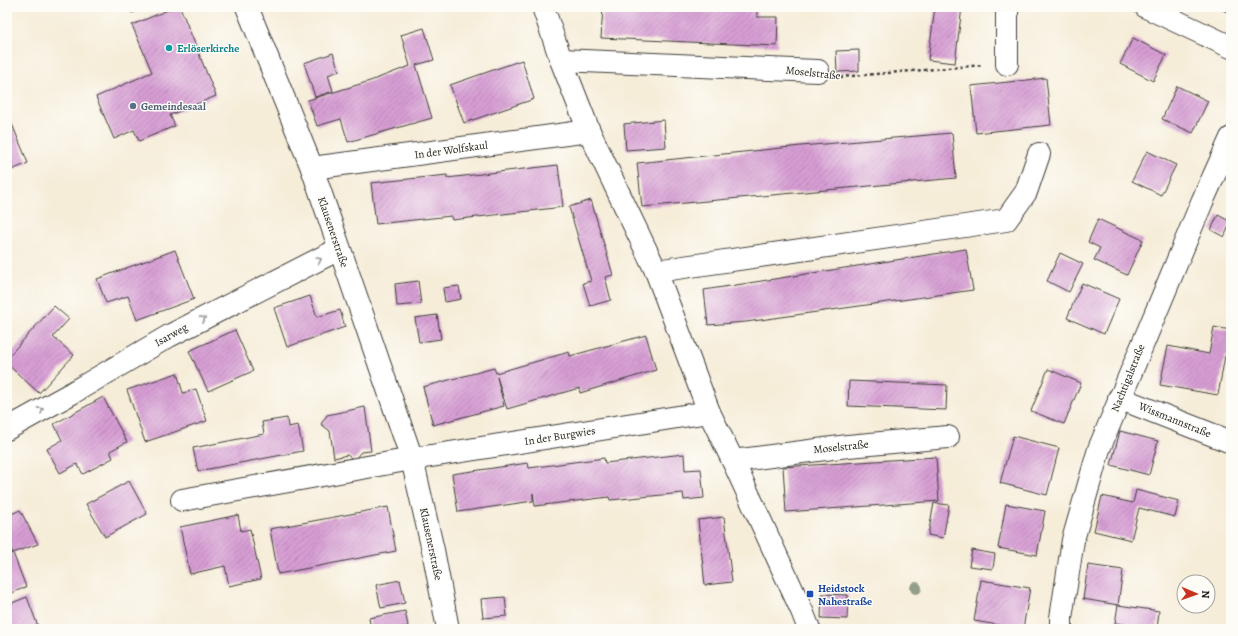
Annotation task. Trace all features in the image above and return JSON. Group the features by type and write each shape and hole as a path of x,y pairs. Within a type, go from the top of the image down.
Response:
{"street":[{"name":"Klausenerstraße","path":"247,7 312,168 412,459 433,550 448,629"},
{"path":"543,7 561,60 590,131 656,271 709,412 733,460 809,629"},
{"path":"1007,7 1007,64"},
{"path":"1146,7 1231,47"},
{"name":"Moselstraße","path":"561,60 818,71"},
{"name":"In der Wolfskaul","path":"312,168 590,131"},
{"name":"Nachtigalstraße","path":"1061,629 1061,618 1073,540 1099,449 1202,202 1231,138"},
{"path":"656,271 1006,220 1026,192 1039,154"},
{"name":"Isarweg","path":"7,429 169,336 339,249"},
{"name":"Wissmannstraße","path":"1120,398 1231,442"},
{"name":"In der Burgwies","path":"412,459 709,412"},
{"name":"Moselstraße","path":"733,460 848,446 948,437"},
{"path":"182,500 412,459"}],"path":[{"name":"Moselstraße","path":"818,71 837,77 1007,64"}],"building":[{"path":"129,7 142,7 143,8 132,13"},
{"name":"Erlöserkirche","path":"175,7 180,7 216,96 170,115 175,126 139,141 134,130 114,139 96,97 152,72 132,25"},
{"path":"603,7 757,7 757,17 778,17 777,46 601,38"},
{"path":"935,7 962,7 955,63 928,60"},
{"path":"1231,7 1231,14 1219,8"},
{"path":"424,28 434,60 416,65 432,118 348,142 341,119 317,126 308,100 370,81 410,66 401,35"},
{"path":"1133,38 1166,55 1153,81 1120,64"},
{"path":"859,50 859,71 837,72 836,51"},
{"path":"333,53 339,71 328,75 333,91 315,97 304,63"},
{"path":"522,60 534,99 464,123 450,85"},
{"path":"1046,78 1051,125 976,133 971,86"},
{"path":"1177,86 1208,101 1193,133 1162,119"},
{"path":"7,112 28,163 7,172"},
{"path":"664,120 666,147 626,150 624,124"},
{"path":"952,133 956,178 642,207 637,163 801,146"},
{"path":"1147,151 1176,165 1161,195 1132,181"},
{"path":"558,165 563,207 452,220 451,216 376,224 371,183 447,175 447,178"},
{"path":"591,200 613,275 605,277 611,300 590,306 583,283 591,281 569,207"},
{"path":"1218,215 1231,222 1224,237 1211,230"},
{"path":"1098,219 1143,240 1127,275 1094,260 1100,248 1088,242"},
{"path":"966,249 973,290 746,322 708,325 704,290"},
{"path":"175,250 194,299 137,320 128,296 106,303 97,279"},
{"path":"1060,253 1083,264 1069,292 1047,281"},
{"path":"418,281 421,304 397,306 395,284"},
{"path":"1082,283 1119,299 1104,334 1067,318"},
{"path":"459,286 461,299 445,302 443,288"},
{"path":"310,296 317,317 340,310 345,327 287,347 274,308"},
{"path":"54,306 69,319 53,337 74,355 39,393 7,364 7,358"},
{"path":"437,315 441,339 419,342 415,318"},
{"path":"1214,327 1231,330 1231,357 1225,356 1218,395 1160,385 1168,346 1209,354"},
{"path":"235,330 253,371 208,391 189,351"},
{"path":"646,335 656,370 580,393 579,388 507,409 497,377 504,406 433,425 423,387 494,368 496,373 569,352 570,356"},
{"path":"1048,369 1081,383 1064,424 1031,411"},
{"path":"177,373 183,393 196,389 207,421 145,442 127,390"},
{"path":"849,381 947,385 946,410 848,406"},
{"path":"103,397 127,442 110,451 113,458 83,474 77,464 60,473 47,449 62,440 54,424"},
{"path":"365,407 371,451 361,452 354,460 347,455 334,458 330,431 321,424 327,415"},
{"path":"287,418 288,427 298,425 303,451 198,471 193,448 264,434 262,422"},
{"path":"1120,431 1158,441 1149,475 1111,465"},
{"path":"1013,436 1059,448 1047,495 1000,483"},
{"path":"684,454 685,470 701,469 704,498 684,500 683,493 610,500 609,497 535,506 533,493 533,501 458,512 452,474 528,463 529,468 604,458 605,463"},
{"path":"936,457 939,501 786,512 783,467"},
{"path":"129,481 147,514 105,537 86,504"},
{"path":"1136,490 1179,501 1175,517 1139,508 1131,540 1094,531 1102,496 1133,503"},
{"path":"934,503 949,505 943,538 928,535"},
{"path":"1006,504 1045,511 1037,555 998,548"},
{"path":"388,507 396,551 278,574 270,529"},
{"path":"20,510 38,544 13,553 7,541 7,516"},
{"path":"238,515 241,531 250,529 261,579 229,586 225,566 190,574 180,527"},
{"path":"724,517 732,582 705,585 698,520"},
{"path":"972,550 995,554 993,569 969,566"},
{"path":"13,553 26,587 7,595 7,556"},
{"path":"1088,565 1123,570 1118,605 1083,599"},
{"path":"400,580 405,603 381,608 376,585"},
{"path":"981,580 1030,588 1023,629 974,621"},
{"path":"822,594 848,595 847,619 821,618"},
{"path":"27,597 39,629 7,629 7,605"},
{"path":"505,597 507,616 483,618 481,599"},
{"path":"1118,605 1159,611 1157,629 1115,623"},
{"path":"405,611 408,626 394,629 371,629 369,618"},
{"path":"337,626 338,629 328,629 328,628"}],"place":[{"name":"Erlöserkirche","path":"169,48"},
{"name":"Gemeindesaal","path":"133,106"},
{"name":"Heidstock Nahestraße","path":"810,594"}]}
